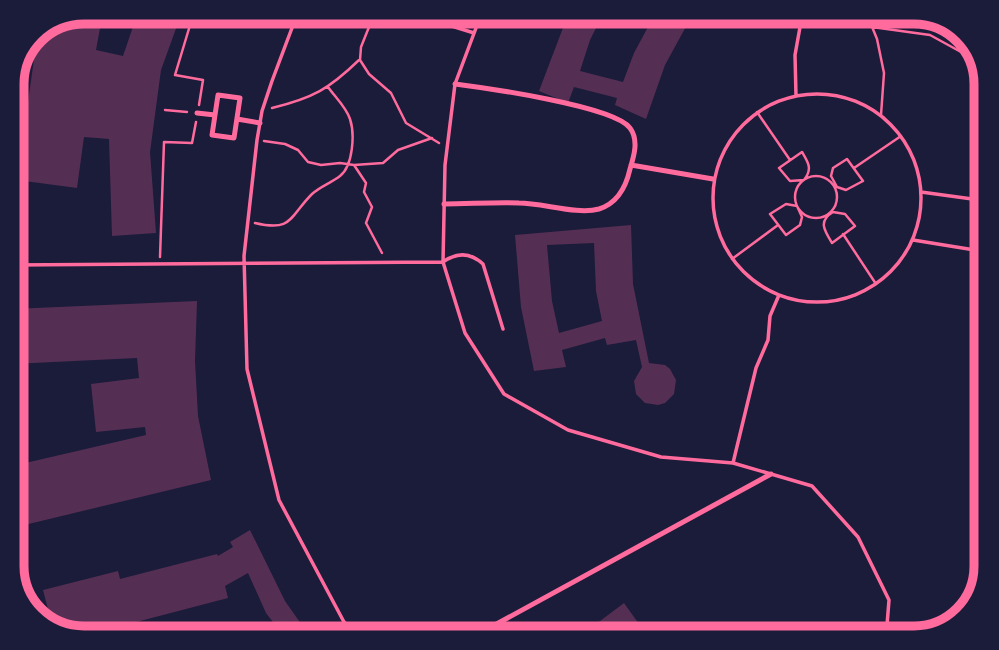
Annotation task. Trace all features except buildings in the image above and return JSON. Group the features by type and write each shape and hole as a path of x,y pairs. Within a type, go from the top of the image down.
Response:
{"street":[{"path":"444,204 520,203 587,211 599,209 611,204 626,185 636,145 630,127 615,117 535,96 455,84"},
{"path":"218,95 240,98 237,119 234,138 212,135 218,95"},
{"path":"197,113 215,116"},
{"path":"237,119 260,123"},
{"path":"631,165 713,179"},
{"path":"493,626 771,474"}],"lane":[{"path":"796,96 795,55 799,24"},
{"path":"293,25 262,111 257,140 244,262 247,369 279,500 348,626"},
{"path":"447,25 474,33"},
{"path":"477,25 455,84 447,148 443,262 466,332 504,394 568,429 661,457 733,463 812,486 858,537 889,600 887,626"},
{"path":"796,96 840,96 881,115 901,136 915,163 921,192 913,240 900,261 876,284 852,296 830,301 808,302 779,295 753,281 732,259 714,219 713,179 726,147 744,123 757,113 796,96"},
{"path":"921,192 974,199"},
{"path":"913,240 974,250"},
{"path":"25,265 443,262 450,256 468,254 483,264 503,329"},
{"path":"733,463 756,368 768,340 770,316 779,295"}],"path":[{"path":"871,24 884,73 881,115"},
{"path":"160,263 164,142 192,144 203,80 176,75 190,25"},
{"path":"370,25 361,47 360,60 369,74 391,93 406,123 447,148"},
{"path":"872,27 930,35 961,52 968,59"},
{"path":"262,111 298,102 328,88 360,60"},
{"path":"248,221 272,227 282,226 297,214 325,183 341,176 348,164 352,131 350,118 328,88"},
{"path":"165,110 197,113"},
{"path":"757,113 790,160"},
{"path":"854,168 901,136"},
{"path":"257,140 285,144 298,150 308,162 354,166 383,163 398,150 432,138"},
{"path":"802,152 809,166 804,180 795,182 786,178 779,168 802,152"},
{"path":"834,184 831,176 833,167 847,159 863,181 846,190 834,184 823,176 810,176 804,180 799,184 795,197 799,209 802,222 797,229 786,235 770,214 786,204 794,204 799,209 810,217 816,218 829,214 841,212 855,226 832,243 823,227 824,219 829,214 837,203 834,184"},
{"path":"354,166 366,183 364,192 372,207 366,223 386,262"},
{"path":"732,259 778,225"},
{"path":"844,234 876,284"}]}
